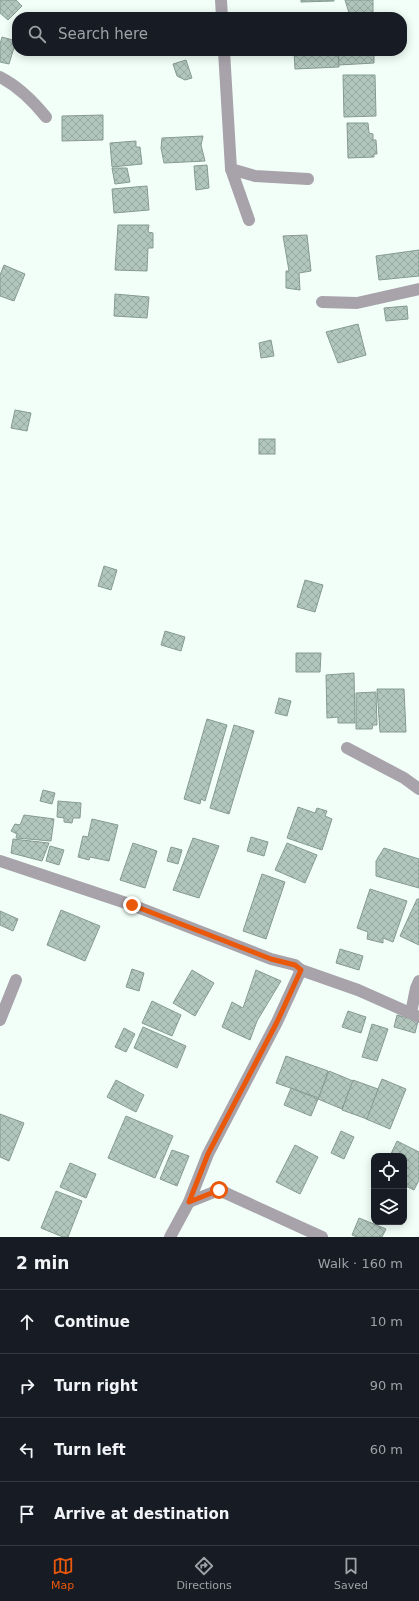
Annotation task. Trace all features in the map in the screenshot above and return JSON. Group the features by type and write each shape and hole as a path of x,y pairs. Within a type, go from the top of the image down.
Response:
{"street":[{"path":"221,0 222,12"},
{"path":"224,56 231,169 249,220"},
{"path":"0,77 12,83 46,117"},
{"path":"231,169 255,176 308,179"},
{"path":"322,302 357,303 419,289"},
{"path":"347,748 404,778 419,789"},
{"path":"0,861 132,905 271,959 295,965 301,970 358,990 415,1015 416,988 419,981"},
{"path":"170,1237 189,1202 208,1154 277,1022 301,970"},
{"path":"0,1020 16,980"},
{"path":"189,1202 219,1190 322,1237"}],"building":[{"path":"0,0 16,0 22,6 16,12 12,12 12,16 8,20 0,13"},
{"path":"301,0 334,0 334,1 301,2"},
{"path":"345,0 373,0 373,12 349,12"},
{"path":"2,37 12,40 12,54 9,64 0,62 0,44"},
{"path":"294,56 338,56 339,67 295,69"},
{"path":"338,56 374,56 374,63 339,65"},
{"path":"186,60 192,78 185,80 177,76 173,64"},
{"path":"343,75 375,75 376,116 344,117"},
{"path":"103,115 103,140 62,141 62,116"},
{"path":"347,123 368,123 369,133 373,134 373,140 376,140 377,154 374,154 374,157 348,158"},
{"path":"203,136 201,145 205,161 164,163 161,148 162,138"},
{"path":"136,141 136,147 140,147 142,164 112,167 110,143"},
{"path":"207,165 209,188 196,190 194,166"},
{"path":"112,168 127,168 130,182 115,184"},
{"path":"147,186 149,210 114,213 112,189"},
{"path":"118,225 149,225 148,232 153,233 153,248 148,248 147,271 115,270"},
{"path":"307,235 311,271 299,273 300,290 286,288 286,271 289,271 283,236"},
{"path":"419,250 419,276 379,280 376,256"},
{"path":"4,265 25,274 14,301 0,296 0,275"},
{"path":"115,294 149,297 147,318 114,316"},
{"path":"407,306 408,319 386,321 384,308"},
{"path":"358,324 366,355 338,363 326,332"},
{"path":"271,340 274,356 261,358 259,343"},
{"path":"15,410 31,413 27,431 11,428"},
{"path":"259,439 275,439 275,454 259,454"},
{"path":"104,566 117,570 111,590 98,586"},
{"path":"305,580 323,585 315,612 297,607"},
{"path":"165,631 185,637 181,651 161,645"},
{"path":"296,653 321,653 320,672 296,672"},
{"path":"354,673 355,723 338,723 338,717 327,718 326,675"},
{"path":"377,689 404,689 406,732 380,732"},
{"path":"376,692 377,725 373,725 372,729 356,729 356,693"},
{"path":"279,698 291,701 287,716 275,713"},
{"path":"207,719 227,725 205,801 201,799 200,804 184,799"},
{"path":"234,725 254,731 229,814 210,808"},
{"path":"43,790 55,793 52,804 40,801"},
{"path":"58,801 81,803 80,818 73,818 72,823 64,822 64,818 57,817"},
{"path":"298,807 315,813 317,808 327,811 325,816 332,819 322,850 287,838"},
{"path":"24,815 54,819 51,841 16,838 17,834 11,831 15,824 20,825"},
{"path":"92,819 118,825 109,861 90,857 89,860 78,857 83,836 88,837"},
{"path":"251,837 268,842 264,856 247,851"},
{"path":"193,838 219,846 199,898 173,890"},
{"path":"13,839 49,843 42,861 11,853"},
{"path":"133,843 157,851 145,888 120,880"},
{"path":"287,843 317,855 305,883 275,870"},
{"path":"50,846 64,850 59,865 46,861"},
{"path":"171,847 182,850 178,864 167,861"},
{"path":"384,848 419,859 419,888 376,876 376,861"},
{"path":"262,874 285,882 266,939 243,931"},
{"path":"370,889 407,901 393,942 383,938 383,943 367,939 368,932 357,928"},
{"path":"417,899 419,899 419,945 400,936"},
{"path":"61,910 100,926 85,961 47,945"},
{"path":"0,911 18,919 13,931 0,925"},
{"path":"340,949 363,956 359,970 336,963"},
{"path":"132,969 144,973 139,991 126,987"},
{"path":"192,970 214,983 195,1016 173,1003"},
{"path":"256,970 281,981 257,1021 250,1040 222,1027 232,1002 243,1008"},
{"path":"152,1001 181,1015 172,1036 142,1023"},
{"path":"348,1011 366,1017 361,1033 342,1027"},
{"path":"397,1015 418,1021 415,1033 394,1027"},
{"path":"372,1024 388,1029 377,1061 362,1057"},
{"path":"143,1027 186,1046 177,1068 134,1048"},
{"path":"124,1028 135,1034 126,1052 115,1047"},
{"path":"286,1056 328,1071 319,1098 276,1083"},
{"path":"329,1071 353,1081 342,1109 318,1099"},
{"path":"382,1079 406,1089 390,1129 366,1119"},
{"path":"116,1080 144,1095 136,1112 107,1097"},
{"path":"353,1080 378,1089 367,1119 342,1110"},
{"path":"291,1088 318,1099 311,1116 284,1105"},
{"path":"0,1114 24,1123 9,1161 0,1157"},
{"path":"126,1116 173,1136 155,1178 108,1158"},
{"path":"341,1131 354,1137 344,1159 331,1153"},
{"path":"397,1141 419,1152 419,1180 414,1190 407,1186 407,1153 391,1153"},
{"path":"295,1145 318,1157 300,1194 276,1182"},
{"path":"172,1150 189,1156 177,1186 160,1179"},
{"path":"70,1163 96,1174 86,1198 60,1187"},
{"path":"56,1191 82,1201 68,1237 63,1237 41,1228"},
{"path":"359,1218 371,1223 371,1225 376,1225 386,1229 382,1237 357,1237 352,1235"}],"route":[{"path":"132,905 271,959 295,965 301,970 277,1022 208,1154 189,1202 219,1190"}]}
